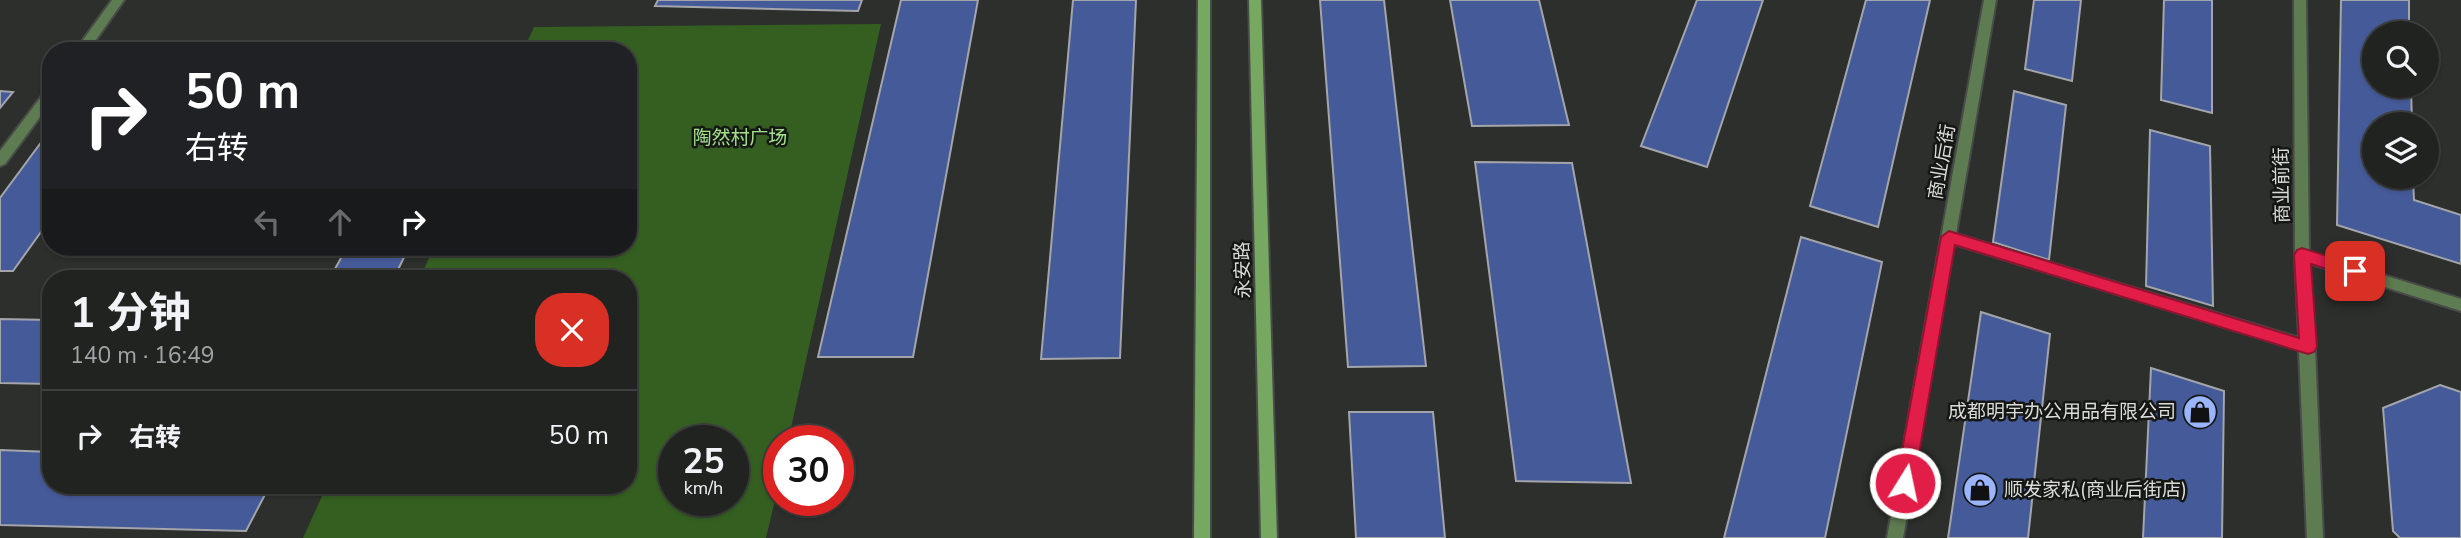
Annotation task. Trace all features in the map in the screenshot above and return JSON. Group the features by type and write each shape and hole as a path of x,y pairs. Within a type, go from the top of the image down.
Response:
{"street":[{"path":"88,42 118,0"},
{"path":"1202,538 1204,0"},
{"name":"永安路","path":"1255,0 1269,538"},
{"name":"商业后街","path":"1895,538 1990,0"},
{"name":"商业前街","path":"2300,0 2302,255 2315,538"},
{"path":"0,161 42,104"},
{"path":"1949,237 2308,347"},
{"path":"2302,255 2461,305"}],"green space":[{"name":"陶然村广场","path":"881,24 792,425 763,425 763,516 771,516 766,538 303,538 323,494 637,494 637,270 424,270 430,256 637,256 637,42 527,42 534,27"}],"building":[{"path":"658,0 862,0 858,11 655,6"},
{"path":"901,0 978,0 913,357 818,357"},
{"path":"1073,0 1136,0 1120,358 1041,359"},
{"path":"1320,0 1384,0 1426,366 1348,367"},
{"path":"1450,0 1539,0 1569,125 1472,126"},
{"path":"1697,0 1763,0 1707,167 1641,146"},
{"path":"1866,0 1930,0 1878,227 1810,206"},
{"path":"2034,0 2081,0 2072,81 2025,69"},
{"path":"2164,0 2212,0 2212,113 2161,100"},
{"path":"2341,0 2409,0 2409,21 2362,21 2362,98 2411,98 2412,112 2362,112 2362,189 2414,189 2414,200 2461,215 2461,264 2337,225"},
{"path":"0,91 13,92 0,108"},
{"path":"2014,91 2066,105 2049,260 1993,242"},
{"path":"2150,130 2210,146 2213,306 2146,286"},
{"path":"42,141 42,231 13,271 0,271 0,198"},
{"path":"1475,162 1572,163 1631,483 1516,481"},
{"path":"1801,237 1882,262 1825,538 1724,538"},
{"path":"342,256 405,256 398,270 334,270"},
{"path":"1981,312 2050,334 2028,538 1948,538"},
{"path":"0,319 42,320 42,384 0,383"},
{"path":"2151,368 2224,391 2222,538 2143,538"},
{"path":"2440,385 2461,392 2461,538 2400,538 2393,531 2383,408"},
{"path":"1349,412 1433,412 1445,538 1356,538"},
{"path":"0,450 42,452 42,494 265,494 246,531 0,525"}],"place":[{"name":"成都明宇办公用品有限公司","path":"2200,412"},
{"name":"顺发家私(商业后街店)","path":"1980,490"}],"route":[{"path":"1905,483 1949,237 2308,347 2302,255 2355,271"}]}
